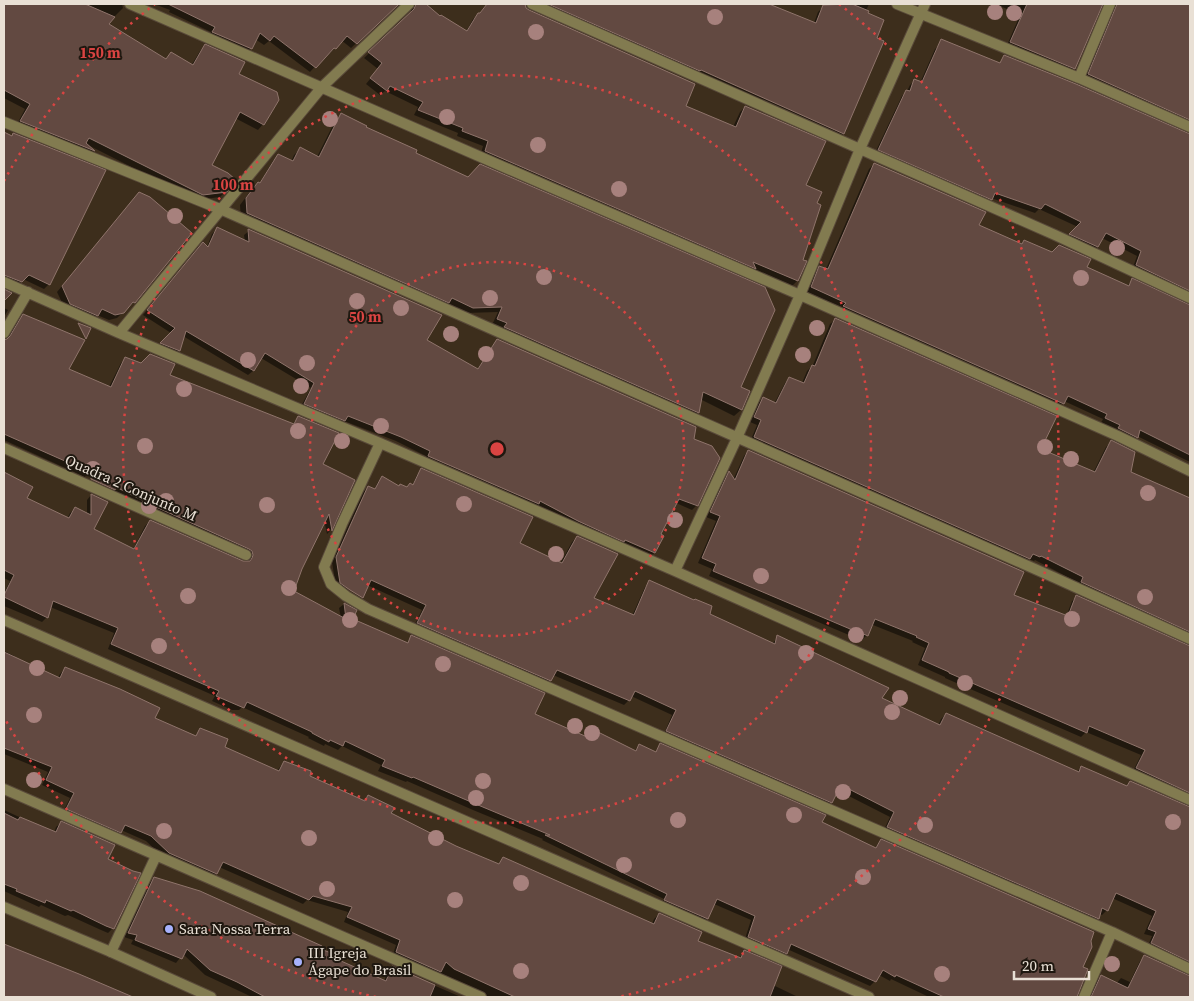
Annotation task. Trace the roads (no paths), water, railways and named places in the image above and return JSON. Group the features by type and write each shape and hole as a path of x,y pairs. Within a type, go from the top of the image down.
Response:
{"street":[{"path":"130,4 800,295 1118,436 1190,471"},
{"path":"119,334 322,87 408,4"},
{"path":"532,4 1056,235 1190,298"},
{"path":"897,4 923,9 1190,127"},
{"path":"1078,78 1110,4"},
{"path":"675,571 737,438 800,295 860,150 923,9"},
{"path":"4,122 220,209 1190,639"},
{"path":"4,282 119,334 380,443 675,571 1190,800"},
{"path":"4,333 28,292"},
{"path":"380,443 324,567 331,584 346,596 377,613 1112,932 1190,968"},
{"name":"Quadra 2 Conjunto M","path":"4,448 246,555"},
{"path":"4,620 869,997"},
{"path":"4,789 481,997"},
{"path":"111,952 156,856"},
{"path":"4,907 211,997"},
{"path":"1084,997 1112,932"}],"place":[{"name":"Sara Nossa Terra","path":"169,929"},
{"name":"III Igreja Ágape do Brasil","path":"298,962"}]}
